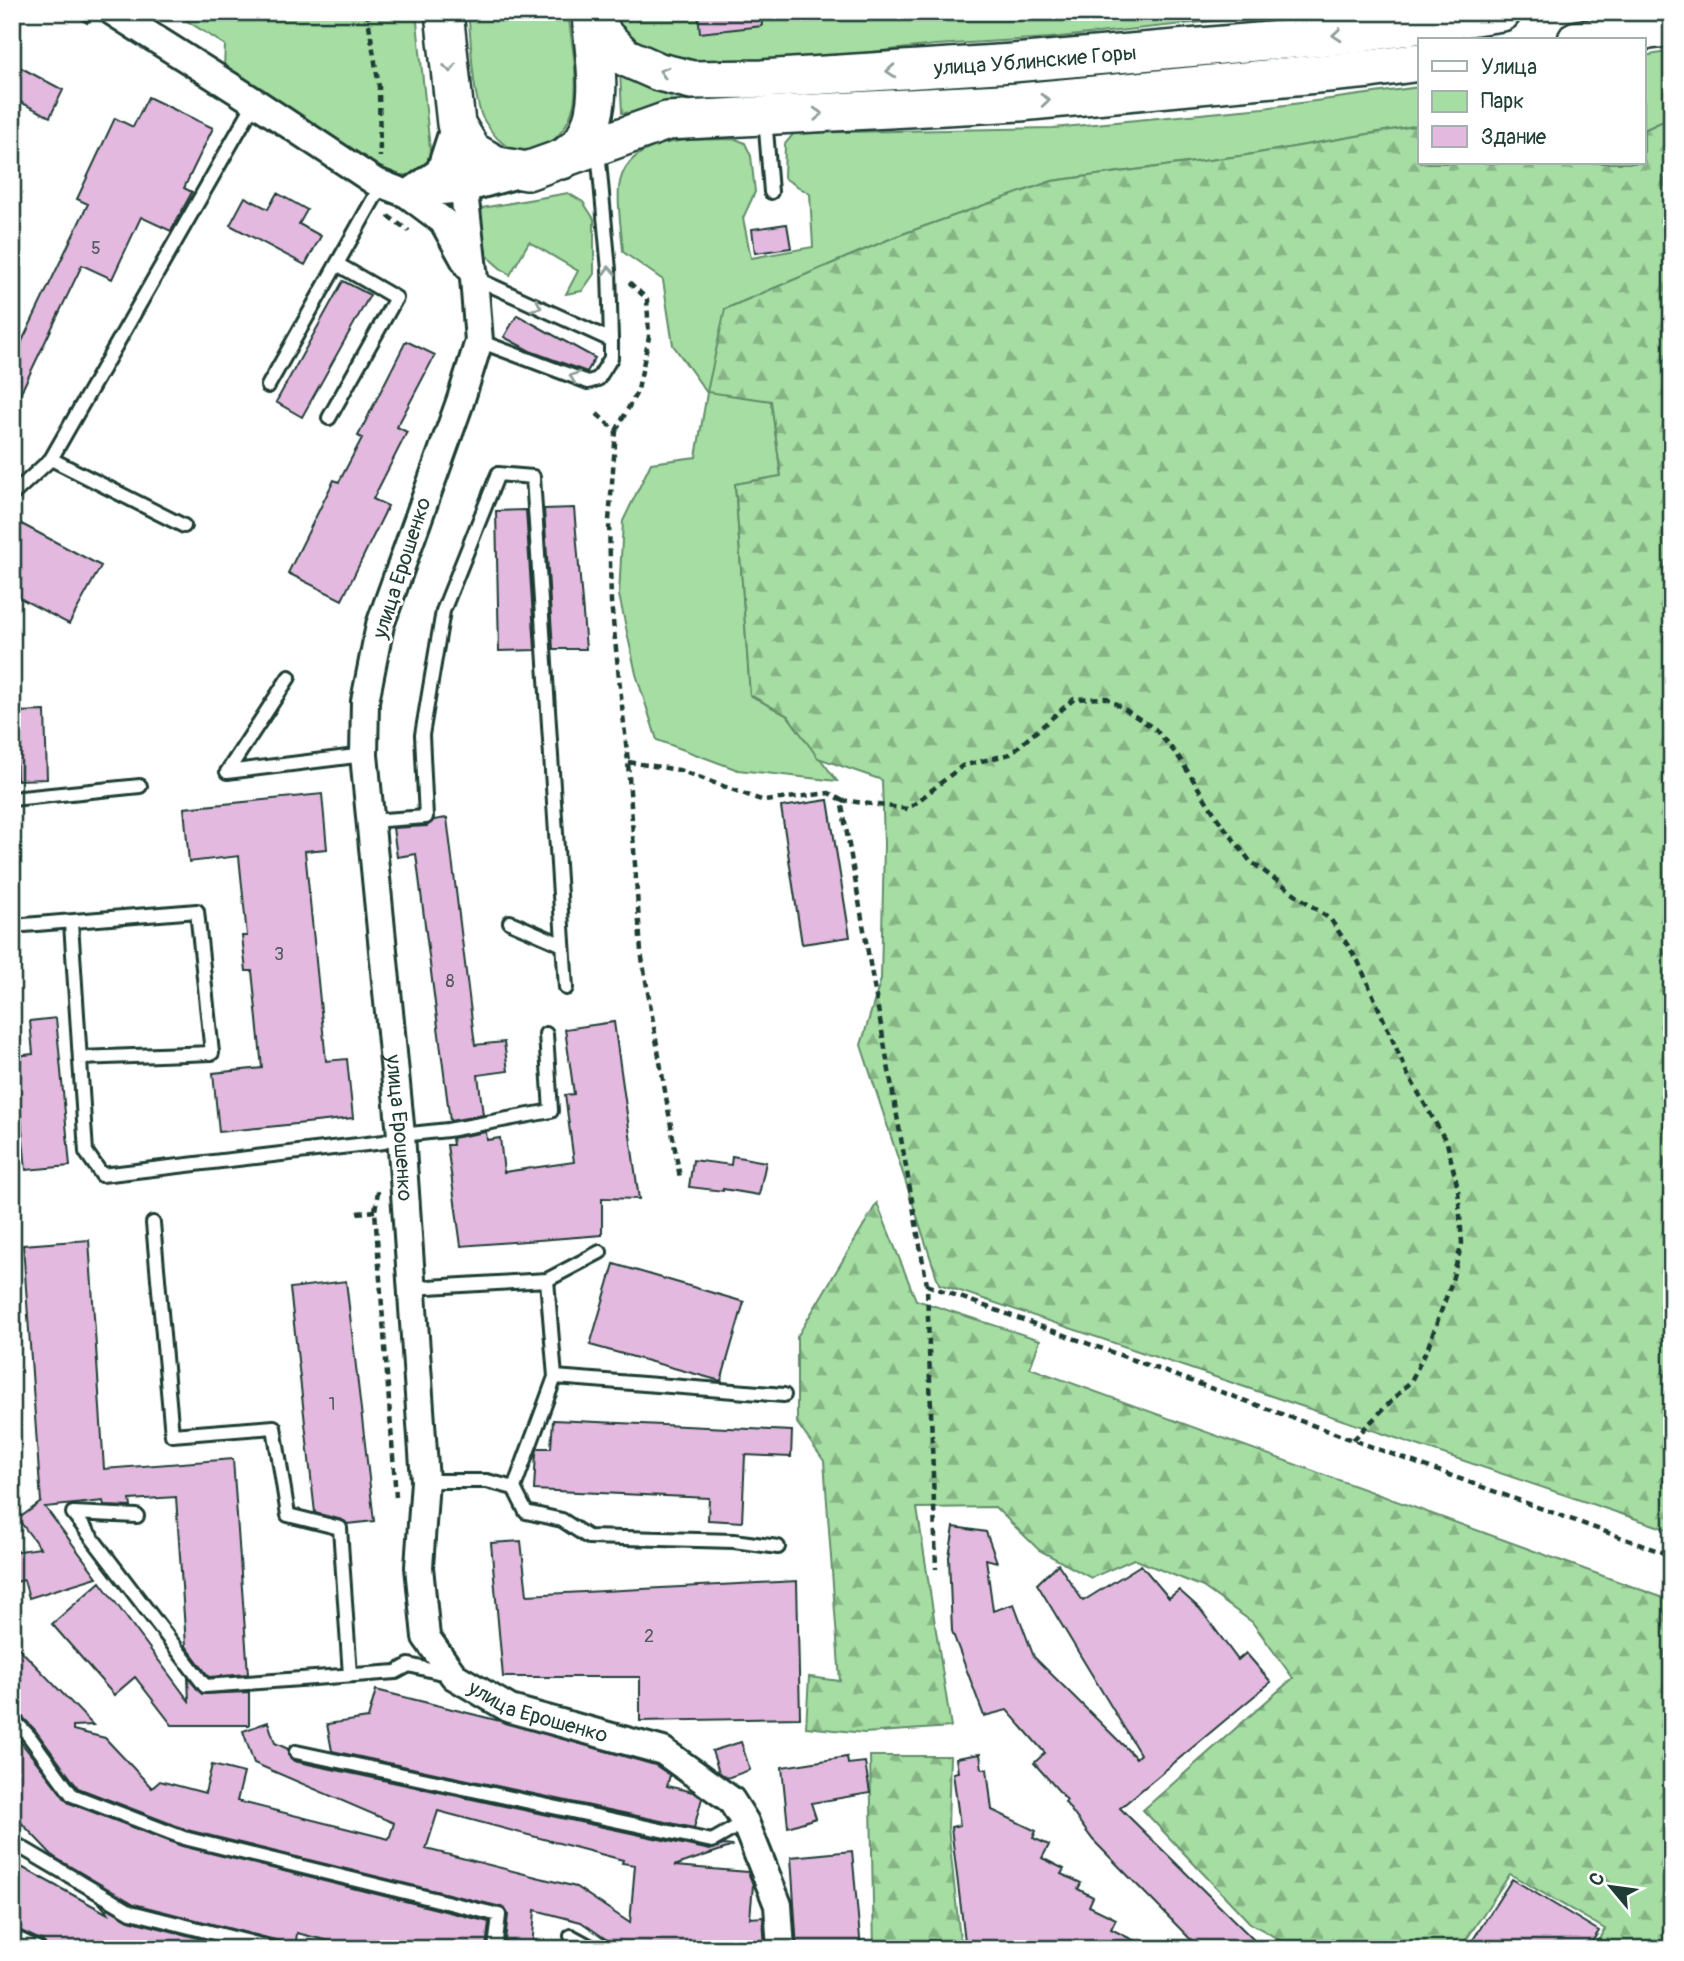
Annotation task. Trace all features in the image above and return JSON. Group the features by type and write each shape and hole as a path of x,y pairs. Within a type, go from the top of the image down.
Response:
{"main road":[{"name":"улица Ерошенко","path":"444,12 456,124 472,151 498,166 527,171"},
{"name":"улица Ублинские Горы","path":"592,12 604,36 625,57 659,72 692,80 762,79 1013,63 1362,33 1502,12"},
{"path":"527,171 561,160 585,139 594,114 597,86 592,12"},
{"path":"1592,38 1672,27"},
{"name":"улица Ублинские Горы","path":"561,160 667,121 1020,102 1418,62"}],"street":[{"path":"113,12 378,183 407,194 443,221 474,278"},
{"name":"улица Ерошенко","path":"456,124 479,341 460,402 380,625 365,701 364,755 401,1135 425,1481 419,1567 426,1637 454,1676 510,1709 663,1751 731,1800 745,1822 778,1905 781,1949"},
{"name":"улица Ерошенко","path":"407,194 440,171 456,124"},
{"path":"407,194 464,189 527,171"}],"lane":[{"path":"12,495 51,459 255,102"},
{"path":"764,117 771,192"},
{"path":"479,341 588,382 598,379 611,358 609,270 598,148"},
{"path":"268,386 337,264 378,183"},
{"path":"329,418 396,298 337,264"},
{"path":"474,278 611,340"},
{"path":"51,459 184,526"},
{"path":"370,821 426,817 422,735 443,611 498,474 533,477 566,988"},
{"path":"289,677 227,772 364,755"},
{"path":"12,799 140,786"},
{"path":"12,926 197,911 212,1053 80,1058"},
{"path":"510,922 563,946"},
{"path":"71,923 86,1152 102,1175 383,1142 401,1135 448,1130 551,1111 546,1034"},
{"path":"153,1223 172,1435 274,1427 288,1515 340,1528 350,1675"},
{"path":"411,1288 547,1280 600,1252"},
{"path":"547,1280 555,1377 514,1488 526,1512 562,1521 588,1537 734,1541 778,1547"},
{"path":"555,1377 784,1395"},
{"path":"425,1481 487,1481 514,1488"},
{"path":"137,1516 73,1513 205,1686 396,1672 408,1665 454,1676"},
{"path":"12,1718 29,1735 72,1795 184,1838 499,1915 495,1949"},
{"path":"296,1752 712,1841 745,1822"},
{"path":"12,1842 131,1912 277,1949"},
{"path":"12,1936 39,1949"},
{"path":"571,1936 595,1949"}],"path":[{"path":"367,12 379,87 381,155 378,183"},
{"path":"609,270 625,279 646,299 649,337 638,390 616,431 609,521 611,602 628,762 641,952 680,1178"},
{"path":"597,414 616,431"},
{"path":"628,762 679,770 764,801 829,793 841,800 908,809 962,766 1010,754 1074,699 1107,698 1154,729 1178,756 1218,819 1250,861 1331,920 1358,961 1407,1073 1447,1143 1458,1189 1462,1242 1451,1284 1433,1335 1411,1381 1353,1440"},
{"path":"841,800 927,1285 936,1569"},
{"path":"356,1213 375,1211"},
{"path":"927,1285 1672,1556"}],"green space":[{"path":"173,12 416,12 430,149 428,162 412,175 393,175 366,161 224,68 225,45"},
{"path":"468,12 568,12 575,70 574,104 562,131 541,148 516,150 504,144 483,118 475,89"},
{"path":"615,12 1298,12 1050,38 935,45 748,66 701,66 648,50 631,39 622,28"},
{"path":"1672,51 1672,117 1646,129 1646,56"},
{"path":"620,71 650,88 683,96 950,81 952,94 622,113"},
{"path":"1418,87 1418,125 1247,155 1052,181 897,236 725,309 771,401 781,476 735,484 750,695 788,716 837,781 738,770 657,740 636,674 619,595 623,521 651,463 696,457 707,393 673,345 663,280 623,252 619,188 624,170 634,158 648,149 683,141 736,139 745,143 751,156 755,192 743,218 751,258 813,247 810,194 784,178 785,144 794,133 1053,128 1263,108"},
{"path":"1672,117 1672,1531 939,1284 861,1045 881,979 884,844 882,780 818,758 788,716 750,695 735,484 781,476 771,401 707,392 725,309 897,236 1052,181 1247,155 1418,125 1418,164 1646,164 1646,129"},
{"path":"568,193 583,202 594,219 594,274 582,291 566,294 578,271 529,242 510,275 486,255 479,230 482,208"},
{"path":"877,1203 916,1300 1040,1340 1030,1368 1672,1601 1672,1949 1593,1949 1605,1929 1510,1874 1460,1949 1296,1949 1250,1923 1143,1810 1293,1678 1252,1622 1203,1587 1134,1559 1091,1578 1039,1550 995,1507 917,1508 951,1727 864,1733 806,1727 809,1677 840,1681 824,1461 797,1423 797,1337"},
{"path":"870,1756 950,1756 948,1827 961,1949 874,1949"}],"building":[{"path":"698,12 761,12 762,26 700,33"},
{"path":"12,63 63,90 50,117 12,98"},
{"path":"148,97 213,128 184,188 192,192 171,231 141,217 112,279 82,265 12,411 12,362 88,204 77,199 115,118 133,127"},
{"path":"277,193 307,210 299,224 321,236 305,265 230,225 245,197 268,209"},
{"path":"787,224 791,248 755,253 752,229"},
{"path":"343,281 370,295 302,417 276,402"},
{"path":"517,315 595,358 587,372 530,351 504,337"},
{"path":"406,341 435,355 397,427 407,432 373,499 388,506 342,600 288,573 334,480 339,482 362,438 358,436"},
{"path":"574,508 586,649 553,649 544,509"},
{"path":"526,510 535,650 499,651 496,511"},
{"path":"12,519 101,566 69,624 12,594"},
{"path":"45,711 47,779 17,780 15,712"},
{"path":"322,794 327,849 305,851 326,1061 347,1059 353,1118 219,1132 213,1073 262,1068 252,971 246,971 242,936 247,936 239,856 189,862 184,808"},
{"path":"828,800 850,937 802,944 781,807"},
{"path":"447,818 475,1045 504,1042 508,1071 478,1075 483,1115 450,1121 416,854 397,857 393,828 427,826 434,820"},
{"path":"56,1018 70,1166 26,1170 15,1056 33,1054 30,1021"},
{"path":"614,1022 639,1199 602,1198 602,1235 461,1246 447,1145 453,1145 452,1138 486,1132 487,1140 500,1138 504,1172 574,1162 565,1095 574,1094 565,1029"},
{"path":"732,1156 766,1162 759,1195 689,1187 693,1160 731,1165"},
{"path":"89,1240 104,1469 233,1459 248,1674 209,1677 186,1646 176,1497 130,1500 131,1507 104,1506 103,1501 45,1507 97,1577 29,1598 24,1580 12,1583 12,1552 40,1548 18,1519 41,1502 23,1245"},
{"path":"614,1264 744,1302 721,1381 590,1345"},
{"path":"346,1281 374,1521 347,1524 342,1520 315,1513 290,1288"},
{"path":"553,1420 792,1431 791,1457 745,1455 742,1522 708,1520 709,1498 534,1490 536,1453 538,1448 551,1448"},
{"path":"954,1527 986,1532 997,1562 986,1559 993,1611 1014,1604 1034,1657 1136,1758 1140,1754 1037,1584 1058,1564 1083,1601 1141,1565 1169,1598 1179,1590 1200,1609 1238,1660 1246,1653 1271,1682 1120,1808 1263,1949 1200,1949 1093,1840 1065,1802 1067,1800 1034,1763 1045,1753 1007,1710 984,1716 952,1631 949,1557"},
{"path":"521,1541 527,1595 797,1581 800,1718 640,1721 640,1677 503,1677 491,1543"},
{"path":"100,1582 189,1701 188,1678 202,1694 249,1692 249,1725 172,1725 135,1677 114,1695 52,1624"},
{"path":"12,1641 93,1725 73,1726 73,1730 105,1738 152,1788 160,1781 205,1793 212,1765 244,1773 237,1801 389,1839 394,1823 254,1763 243,1731 268,1722 275,1743 288,1749 288,1755 294,1761 710,1850 723,1845 733,1846 674,1866 748,1872 753,1885 750,1918 763,1917 765,1949 620,1949 581,1922 535,1910 532,1949 504,1949 508,1915 501,1907 187,1830 78,1788 35,1730 12,1709","holes":["438,1811 623,1860 622,1863 635,1865 630,1923 576,1887 426,1849"]},
{"path":"376,1690 500,1721 655,1765 670,1775 667,1786 693,1792 702,1798 694,1828 332,1751 327,1724 368,1718"},
{"path":"12,1731 69,1803 182,1846 489,1922 486,1949 361,1949 297,1933 295,1949 286,1949 284,1943 279,1941 134,1904 54,1857 12,1813"},
{"path":"741,1742 750,1770 727,1778 719,1772 712,1751"},
{"path":"980,1754 982,1769 987,1769 992,1810 1036,1831 1033,1838 1049,1845 1042,1858 1064,1869 1061,1874 1081,1883 1078,1889 1093,1897 1089,1906 1116,1919 1111,1929 1151,1949 966,1949 951,1827 960,1825 953,1773 958,1772 956,1758"},
{"path":"847,1757 848,1764 865,1762 870,1793 811,1803 816,1818 788,1827 782,1767"},
{"path":"852,1851 861,1949 797,1949 791,1857"},
{"path":"12,1862 110,1915 99,1903 129,1920 240,1949 48,1949 43,1941 12,1927"},
{"path":"1512,1879 1599,1931 1587,1949 1467,1949"}]}
